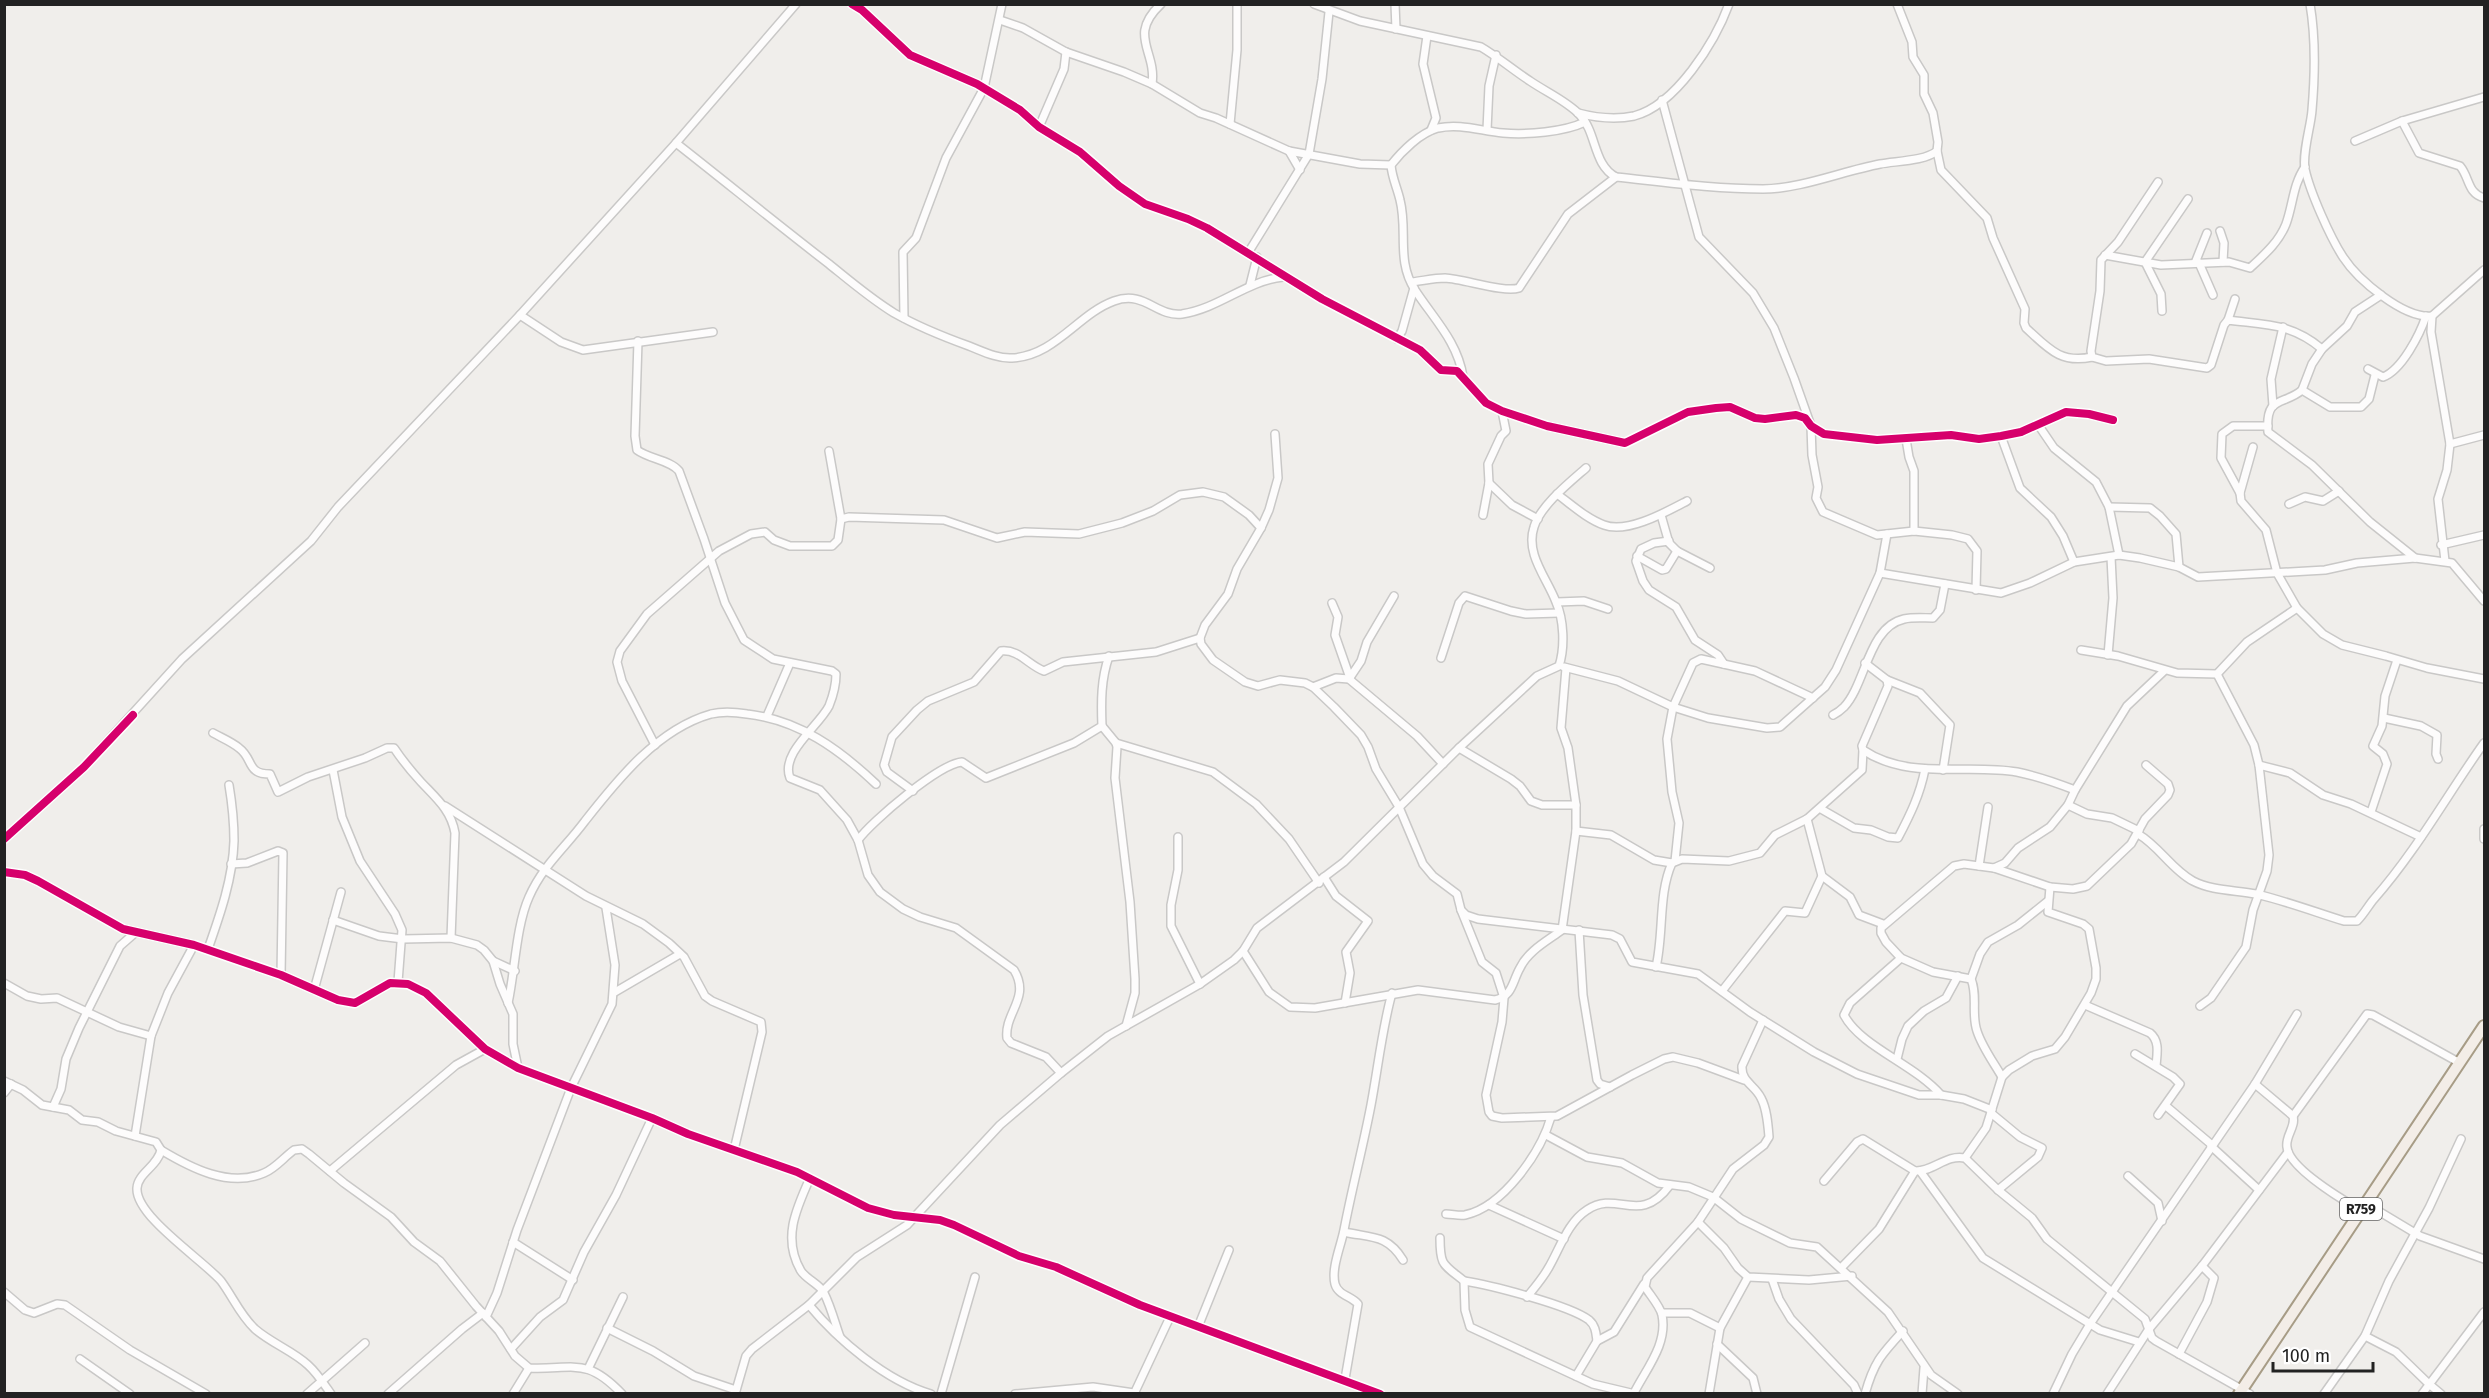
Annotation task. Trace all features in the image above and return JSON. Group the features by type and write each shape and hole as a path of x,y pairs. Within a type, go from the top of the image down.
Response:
{"main road":[{"name":"R759","path":"2244,1392 2363,1206 2484,1026"}],"street":[{"path":"4,839 84,767 182,659 311,541 338,507 520,315 676,143 796,4"},
{"path":"852,4 862,10 910,55 984,88 1020,110 1039,127 1080,152 1119,186 1145,204 1188,219 1257,257 1283,277 1420,350 1441,370 1457,371 1486,404 1539,424 1625,443 1688,412 1730,407 1755,418 1796,415 1806,418 1811,426 1824,434 1877,440 1906,440 1951,435 1979,439 2001,436 2039,426 2066,412 2089,414 2113,420"},
{"path":"904,318 903,252 916,238 946,158 984,88 1002,4"},
{"path":"1152,84 1152,70 1143,36 1152,15 1161,4"},
{"path":"1230,124 1237,50 1237,4"},
{"path":"1314,4 1329,12 1481,47 1496,55 1578,113 1592,134 1601,164 1616,177 1764,189 1911,158 1924,158 1937,151"},
{"path":"1395,4 1396,29"},
{"path":"1578,113 1598,118 1635,115 1662,100 1685,79 1699,60 1729,4"},
{"path":"1897,4 1912,42 1913,57 1924,75 1924,94 1933,113 1941,170 1987,218 1992,238 2025,309 2026,328 2048,348 2070,360 2092,357 2106,361 2149,359 2207,368 2235,299"},
{"path":"2310,4 2315,32 2313,98 2305,167 2314,195 2342,256 2381,295 2399,307 2429,316"},
{"path":"1248,252 1309,154 1322,79 1329,12"},
{"path":"1000,20 1023,28 1066,52 1152,84 1200,113 1289,151 1370,165 1391,165"},
{"path":"1427,36 1423,64 1436,118 1430,131"},
{"path":"1039,127 1064,69 1066,52"},
{"path":"1487,130 1489,86 1496,55"},
{"path":"2355,141 2402,122 2484,97"},
{"path":"1662,100 1699,237 1753,293 1774,328 1811,426 1812,454 1818,487 1816,498 1823,512 1877,535 1914,531 1968,539 1977,551 1976,590"},
{"path":"1463,377 1460,360 1454,347 1413,285 1403,263 1401,201 1392,177 1391,165 1399,154 1430,131 1441,127 1461,126 1505,133 1564,130 1585,122"},
{"path":"2402,122 2419,153 2460,166 2469,187 2475,195 2484,198"},
{"path":"676,143 854,285 904,318 954,341 1001,357 1013,358 1033,354 1048,346 1104,304 1118,300 1142,300 1162,311 1179,314 1213,306 1250,285 1266,279 1283,277"},
{"path":"1289,151 1300,170"},
{"path":"2105,255 2161,265 2223,262 2250,268 2272,247 2286,225 2297,180 2305,167"},
{"path":"1413,285 1443,278 1479,282 1506,289 1519,288 1568,214 1616,177"},
{"path":"2092,357 2100,291 2101,260 2118,242 2158,182"},
{"path":"2145,262 2188,199"},
{"path":"2220,231 2224,243 2223,262"},
{"path":"2207,233 2197,263 2212,295"},
{"path":"1250,285 1257,257"},
{"path":"2145,262 2161,294 2162,311"},
{"path":"2368,369 2375,375 2383,377 2390,375 2416,341 2429,316 2484,270"},
{"path":"1397,339 1402,331 1413,285"},
{"path":"2273,406 2278,400 2302,390 2312,363 2322,349 2347,326 2355,312 2381,295"},
{"path":"520,315 551,337 578,349 590,350 638,341 713,332"},
{"path":"2429,316 2450,444 2447,470 2438,500 2441,545 2445,561"},
{"path":"2228,320 2283,327 2299,332 2322,349"},
{"path":"2283,327 2271,379 2273,406 2268,426 2270,434 2312,465 2370,522 2415,558"},
{"path":"638,341 636,445 640,452 677,468 725,603 744,640 764,654 790,663 832,671 836,674 828,706 791,758 788,773 790,778 820,790 847,820 858,840 868,875 880,892 903,909 956,928 1014,970 1019,979 1019,997 1006,1029 1006,1038 1011,1043 1046,1057 1061,1073"},
{"path":"2302,390 2330,407 2361,407 2369,399 2375,375"},
{"path":"1483,515 1488,483 1488,464 1501,436 1506,431 1502,411"},
{"path":"2039,426 2054,448 2096,482 2109,507 2115,556 2114,598 2108,655"},
{"path":"2268,426 2233,426 2222,434 2221,458 2240,493 2241,501 2266,530 2277,573 2297,608 2324,634 2342,645 2427,668 2484,679"},
{"path":"1275,434 1278,478 1269,510 1237,569 1228,594 1205,625 1200,638 1206,652 1213,660 1245,682 1258,686 1280,680 1290,680 1313,687 1361,735 1376,769 1399,807 1423,864 1433,876 1457,894 1482,962 1496,973 1504,998 1502,1022 1486,1095 1489,1112 1492,1116 1502,1118 1551,1117 1577,1106 1664,1059 1673,1057 1698,1063 1744,1080 1762,1099 1769,1137 1764,1144 1732,1169 1698,1222 1656,1267 1614,1332 1597,1341 1576,1376"},
{"path":"2450,444 2484,435"},
{"path":"2001,436 2020,488 2051,517 2063,536 2074,562"},
{"path":"1906,440 1908,457 1914,471 1914,531"},
{"path":"2240,493 2253,447"},
{"path":"655,745 622,681 617,662 620,651 647,614 719,551 751,534 765,532 774,540 790,546 832,546 838,540 841,519 829,451"},
{"path":"1243,951 1269,992 1290,1008 1315,1008 1418,990 1495,1000 1504,998 1510,992 1525,960 1562,930 1576,831 1576,805 1568,748 1560,728 1562,628 1557,602 1535,559 1533,528 1557,494 1586,468"},
{"path":"1488,483 1512,505 1538,519"},
{"path":"2289,504 2305,498 2323,501 2339,491"},
{"path":"841,519 849,517 937,519 957,523 998,538 1025,532 1079,534 1122,524 1153,511 1180,495 1203,492 1224,497 1249,515 1261,528"},
{"path":"1557,494 1603,525 1616,528 1661,515 1687,501"},
{"path":"2109,507 2150,508 2160,516 2176,534 2179,567"},
{"path":"1661,515 1669,542 1677,551 1710,568"},
{"path":"607,1328 694,1376 735,1392 746,1356 759,1343 809,1305 857,1257 897,1232 917,1216 1000,1125 1108,1036 1200,984 1243,951 1257,928 1344,862 1459,748 1537,676 1563,667 1618,681 1672,707 1708,718 1767,728 1780,726 1825,687 1836,670 1880,573 1887,534"},
{"path":"2441,545 2484,534"},
{"path":"1669,542 1646,545 1637,556 1637,565 1649,590 1676,607 1695,640 1718,655 1724,664"},
{"path":"1637,556 1662,570 1666,569 1677,551"},
{"path":"1880,573 2001,593 2030,583 2074,562 2115,556 2140,558 2179,567 2198,577 2325,570 2357,563 2415,558 2452,563 2484,601"},
{"path":"1833,715 1844,707 1852,695 1865,663 1879,639 1891,625 1904,620 1933,618 1938,613 1945,584"},
{"path":"1349,678 1361,661 1367,642 1394,596"},
{"path":"1441,658 1459,603 1466,596 1526,614 1559,613"},
{"path":"1557,602 1584,601 1608,609"},
{"path":"1332,603 1338,617 1335,635 1349,678 1417,736 1443,764"},
{"path":"2081,650 2139,662 2164,671 2202,675 2217,674 2247,642 2297,608"},
{"path":"913,790 887,771 884,765 891,737 928,701 974,682 1001,651 1018,653 1036,668 1044,671 1063,662 1155,652 1200,638"},
{"path":"1109,656 1103,673 1102,726 1116,743 1202,767 1223,778 1256,804 1283,832 1336,896 1368,921 1346,952 1350,974 1345,1003"},
{"path":"1656,967 1660,952 1663,906 1674,862 1679,823 1672,792 1667,739 1672,707 1693,663 1701,659 1755,672 1813,698"},
{"path":"2371,812 2387,764 2383,754 2373,746 2384,718 2385,696 2397,660"},
{"path":"767,716 790,663"},
{"path":"1865,663 1887,680 1920,693 1950,724 1943,770"},
{"path":"1995,868 2005,863 2018,848 2050,827 2068,805 2127,706 2164,671"},
{"path":"2200,1006 2211,998 2246,947 2257,894 2267,871 2269,855 2259,765 2254,744 2217,674"},
{"path":"1313,687 1336,678 1349,678"},
{"path":"1576,831 1611,835 1654,860 1729,861 1760,853 1775,835 1807,819 1821,809 1862,770 1862,746 1888,686 1887,680"},
{"path":"508,1004 521,922 528,899 544,868 611,790 655,745 679,728 714,714 730,712 767,716 808,732 847,757 876,784"},
{"path":"2384,718 2421,726 2437,735 2438,759"},
{"path":"858,840 884,814 945,767 957,762 967,765 986,778 1074,743 1102,726"},
{"path":"213,733 240,748 255,771 260,774 270,774 276,792 308,777 333,770 392,747 445,806 453,822 455,833 451,938"},
{"path":"1116,743 1115,778 1130,902 1135,979 1135,993 1126,1026"},
{"path":"2068,805 2087,814 2112,818 2138,832 2173,865 2193,881 2205,886 2257,894 2344,921 2357,921 2396,874 2435,820 2484,743"},
{"path":"1459,748 1511,778 1531,801 1542,805 1576,805"},
{"path":"1863,750 1873,757 1925,769 2016,772 2075,790"},
{"path":"1971,980 1933,972 1901,958 1881,933 1883,924 1954,866 1995,868 2050,887 2073,889 2087,886 2132,844 2145,819 2170,790 2168,784 2146,765"},
{"path":"2259,765 2290,773 2323,795 2371,812 2421,837"},
{"path":"1821,809 1854,828 1871,830 1888,837 1898,838 1914,808 1922,787 1925,769"},
{"path":"333,770 342,817 353,845 366,873 401,925 403,939 398,982"},
{"path":"208,950 221,909 231,864 234,841 230,785"},
{"path":"445,806 606,908 643,924 690,965 705,996 757,1019 762,1025 734,1150"},
{"path":"1979,866 1988,807"},
{"path":"1807,819 1822,876 1850,897 1859,915 1883,924"},
{"path":"2484,829 2484,839"},
{"path":"1178,837 1178,870 1171,905 1171,926 1200,984"},
{"path":"231,864 247,862 278,851 283,853 281,975"},
{"path":"4,872 25,875 38,880 109,922 136,932 194,945 281,975 338,1000 355,1003 382,986 398,982 408,984 426,993 484,1049 519,1068 810,1178 868,1208 888,1214 917,1216 954,1225 1019,1256 1056,1267 1170,1317 1345,1379 1380,1394"},
{"path":"1722,991 1785,911 1805,913 1822,876"},
{"path":"1965,1158 1986,1128 2002,1077 2032,1056 2055,1049 2085,1005 2096,979 2089,929 2083,924 2051,914 2047,909 2050,887"},
{"path":"314,990 341,892"},
{"path":"2002,1077 1977,1032 1971,980 1980,954 1988,942 2018,925 2048,901"},
{"path":"388,1394 462,1329 484,1315 497,1293 513,1242 571,1088 607,1016 615,992 615,965 606,908"},
{"path":"1461,910 1466,915 1478,919 1562,930 1579,930 1620,939 1632,962 1698,974 1762,1020 1857,1074 1918,1095 1941,1095 1964,1099 1992,1111 2020,1137 2042,1148 2038,1157 1998,1190"},
{"path":"333,920 379,936 403,939 451,938 477,945 484,950 493,961 513,1014 513,1044 519,1068"},
{"path":"1579,930 1583,995 1597,1080 1600,1084 1610,1087"},
{"path":"53,1107 61,1089 69,1050 87,1012 120,946 136,932"},
{"path":"135,1136 151,1036 172,985 194,945"},
{"path":"615,992 680,954"},
{"path":"1901,958 1850,1003 1844,1012 1850,1026 1928,1080 1941,1095"},
{"path":"493,961 515,971"},
{"path":"1897,1059 1908,1026 1924,1011 1946,998 1958,976"},
{"path":"4,983 27,996 41,999 57,998 119,1027 151,1036"},
{"path":"1345,1379 1358,1304 1340,1292 1335,1284 1335,1270 1359,1165 1382,1047 1385,1018 1392,993"},
{"path":"2085,1005 2150,1032 2155,1037 2158,1047 2156,1066"},
{"path":"2053,1394 2072,1354 2090,1324 2255,1084 2297,1014"},
{"path":"2460,1063 2373,1015 2367,1014 2294,1116 2294,1124 2286,1144 2288,1152 2305,1172 2331,1193 2363,1206 2414,1233 2484,1258"},
{"path":"1744,1080 1742,1066 1762,1020"},
{"path":"330,1171 456,1065 484,1049"},
{"path":"2136,1054 2174,1077 2180,1084 2158,1115"},
{"path":"4,1093 8,1082 42,1105 69,1110 82,1120 98,1122 116,1131 156,1142 161,1150 194,1170 224,1177 241,1177 265,1172 298,1149 309,1154 391,1217 414,1242 440,1261 515,1356 529,1368 564,1365 588,1369 622,1394"},
{"path":"2255,1084 2294,1116"},
{"path":"2166,1106 2212,1145 2259,1190"},
{"path":"1446,1214 1463,1215 1489,1205 1516,1178 1546,1135 1551,1117"},
{"path":"511,1349 540,1317 563,1300 584,1252 616,1195 652,1118"},
{"path":"1546,1135 1587,1156 1622,1163 1650,1180 1689,1187 1713,1197 1741,1219 1790,1243 1817,1247 1888,1312 1903,1331 1924,1368 1958,1394"},
{"path":"1824,1181 1857,1142 1863,1139 1918,1171 1983,1258 2100,1330 2139,1342"},
{"path":"2324,1394 2365,1336 2461,1139"},
{"path":"161,1150 156,1163 139,1181 137,1188 139,1200 174,1240 220,1281 255,1329 307,1363 331,1394"},
{"path":"2107,1394 2139,1342 2202,1266 2288,1152"},
{"path":"1841,1268 1879,1229 1918,1171 1945,1160 1965,1158 1998,1190 2032,1218 2047,1239 2145,1319 2156,1341 2244,1392"},
{"path":"2128,1176 2158,1203 2162,1221"},
{"path":"810,1178 790,1228 790,1240 793,1253 803,1273 824,1291 840,1337"},
{"path":"1527,1297 1548,1269 1564,1239 1587,1210 1611,1202 1631,1208 1640,1206 1661,1197 1670,1185"},
{"path":"1489,1205 1564,1239"},
{"path":"1698,1222 1748,1277 1809,1280 1851,1276"},
{"path":"1344,1232 1386,1241 1396,1248 1403,1260"},
{"path":"1440,1238 1440,1259 1464,1281 1560,1306 1589,1320 1595,1328 1597,1341"},
{"path":"513,1242 573,1280"},
{"path":"1198,1327 1229,1250"},
{"path":"2180,1354 2206,1302 2214,1278 2202,1266"},
{"path":"941,1394 975,1277"},
{"path":"1709,1394 1720,1328 1748,1277"},
{"path":"1772,1279 1779,1299 1791,1319 1854,1384 1858,1394"},
{"path":"1464,1281 1470,1327 1593,1384 1635,1393 1653,1362 1663,1330 1662,1313 1644,1284"},
{"path":"4,1292 25,1310 34,1313 50,1306 65,1305 130,1350 206,1394"},
{"path":"588,1369 623,1297"},
{"path":"809,1305 840,1337 889,1373 914,1388 931,1394"},
{"path":"2422,1394 2484,1312"},
{"path":"1662,1313 1690,1313 1720,1328"},
{"path":"1016,1394 1093,1387 1134,1393 1170,1317"},
{"path":"1865,1394 1871,1370 1878,1358 1903,1331"},
{"path":"2365,1336 2396,1352 2441,1394"},
{"path":"307,1394 365,1343"},
{"path":"1718,1344 1753,1378 1757,1394"},
{"path":"80,1359 130,1394"},
{"path":"513,1394 529,1368"},
{"path":"1922,1394 1924,1368"}],"cycle path":[{"path":"852,4 862,10 910,55 977,84 1020,110 1039,127 1080,152 1119,186 1145,204 1207,228 1322,299 1420,350 1441,370 1457,371 1486,403 1502,411 1547,426 1625,443 1688,412 1730,407 1755,418 1796,415 1805,418 1811,426 1824,434 1877,440 1951,435 1979,439 2001,436 2021,432 2066,412 2089,414 2113,420"},
{"path":"4,839 84,767 133,715"},
{"path":"4,872 25,875 38,881 123,929 194,945 281,975 338,1000 355,1003 390,983 408,984 426,993 485,1049 518,1068 652,1118 688,1134 797,1172 868,1208 894,1215 940,1220 954,1225 1019,1256 1056,1267 1140,1305 1380,1394"}]}
